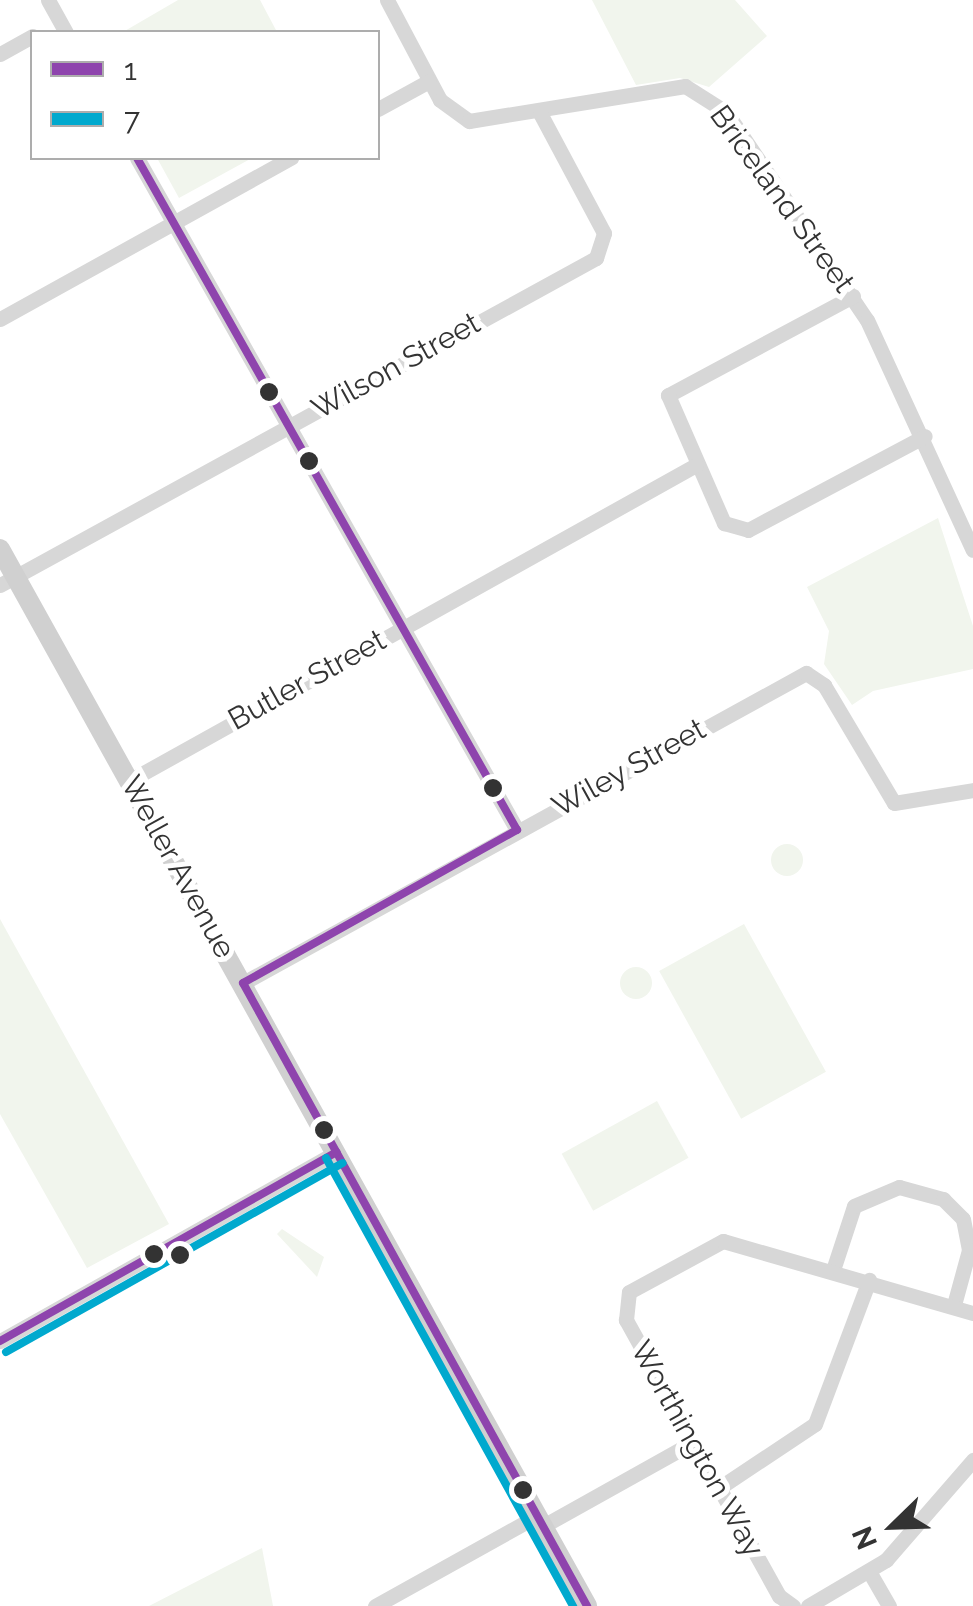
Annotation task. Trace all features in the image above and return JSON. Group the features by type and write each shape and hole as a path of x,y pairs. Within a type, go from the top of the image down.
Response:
{"street":[{"path":"48,0 63,26"},
{"name":"Briceland Street","path":"387,0 429,81 468,121 540,113 667,87 706,94 853,296 925,436 973,550"},
{"path":"0,54 30,37"},
{"path":"380,108 429,81"},
{"name":"Wilson Street","path":"8,581 605,247 540,113"},
{"path":"138,160 516,830"},
{"path":"0,319 287,160"},
{"path":"853,296 668,395 724,523 741,531 925,436"},
{"name":"Butler Street","path":"129,781 696,465"},
{"name":"Weller Avenue","path":"0,549 8,581 129,781 587,1606"},
{"name":"Wiley Street","path":"243,984 806,673 824,685 894,803 973,790"},
{"path":"0,1342 337,1152"},
{"path":"833,1270 860,1198 899,1186 943,1199 962,1219 969,1250 954,1304"},
{"name":"Worthington Way","path":"793,1606 719,1488 626,1320 629,1292 723,1241 954,1304 973,1313"},
{"path":"719,1488 815,1424 869,1280"},
{"path":"375,1606 694,1442"},
{"path":"808,1606 870,1573 973,1460"},
{"path":"870,1573 888,1606"}],"shaded area":[{"path":"178,0 260,0 276,30 126,30"},
{"path":"592,0 735,0 767,36 709,87 680,78 636,85"},
{"path":"158,160 248,160 179,198"},
{"path":"938,518 973,626 973,669 873,691 852,705 824,664 829,631 807,587"},
{"path":"787,844 799,848 803,860 799,872 787,876 775,872 771,860 775,848"},
{"path":"0,919 169,1224 87,1268 0,1114"},
{"path":"744,924 826,1072 741,1119 659,971"},
{"path":"636,967 647,972 652,983 647,994 636,999 625,994 620,983 625,972"},
{"path":"657,1101 689,1158 593,1211 562,1154"},
{"path":"282,1229 324,1257 317,1277 277,1234"},
{"path":"262,1548 273,1606 149,1606"}],"transit line":[{"name":"1","path":"138,160 517,830"},
{"name":"1","path":"243,983 517,830"},
{"name":"1","path":"243,983 587,1606"},
{"name":"1","path":"0,1341 337,1152"},
{"name":"7","path":"326,1158 573,1606"},
{"name":"7","path":"6,1352 343,1163"}]}
